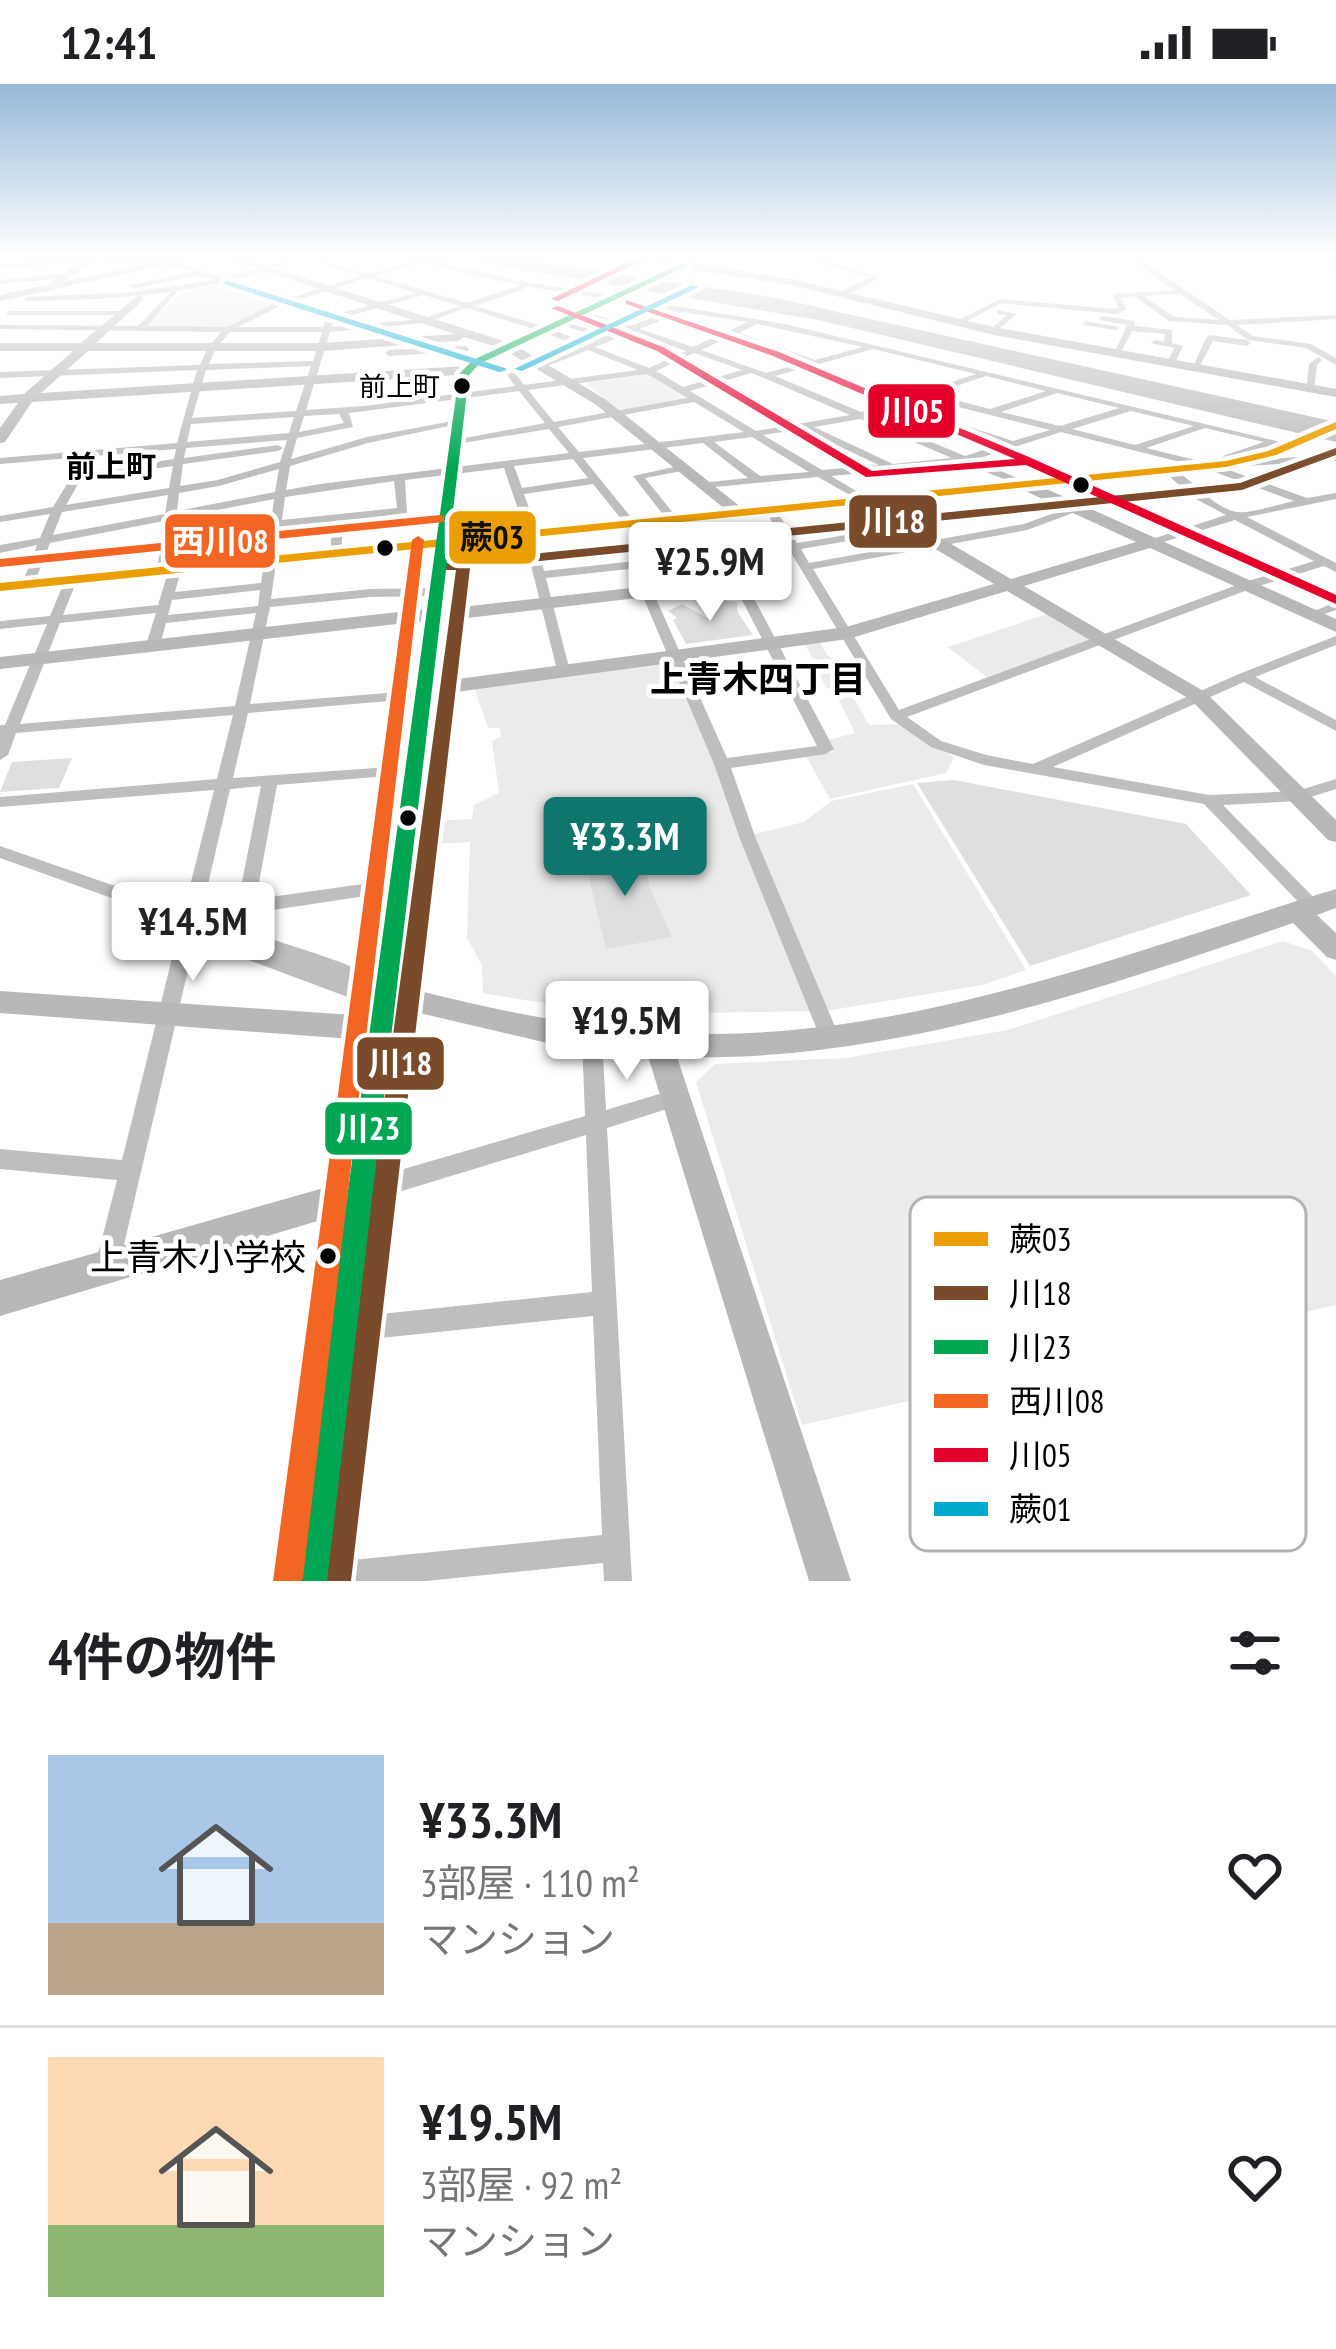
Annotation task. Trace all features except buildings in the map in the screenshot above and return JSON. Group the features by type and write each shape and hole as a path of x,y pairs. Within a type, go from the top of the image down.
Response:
{"street":[{"path":"1,436 28,398 105,329"},
{"path":"177,329 337,329"},
{"path":"442,329 468,341"},
{"path":"542,329 649,371 1198,696 1336,834"},
{"path":"582,329 608,338"},
{"path":"629,329 509,372 630,524"},
{"path":"634,329 752,370 1023,484 1336,626"},
{"path":"188,422 343,411 649,371 741,329"},
{"path":"791,329 1277,442 1228,458 1331,500"},
{"path":"984,329 1336,392"},
{"path":"1116,354 1129,329 1169,332 1168,345"},
{"path":"1237,329 1251,338 1313,349 1335,362"},
{"path":"153,645 164,608 171,519 195,387 211,347 227,330"},
{"path":"107,1268 260,633 273,525 290,448 326,330"},
{"path":"0,400 468,368 545,330"},
{"path":"732,333 817,363"},
{"path":"1194,369 1210,338 1247,343"},
{"path":"468,341 463,364 468,368"},
{"path":"0,347 390,348 468,341 508,347 578,381 739,512"},
{"path":"1155,343 1179,346 1170,364"},
{"path":"253,365 267,347"},
{"path":"386,375 390,348"},
{"path":"767,376 873,348"},
{"path":"1313,349 1301,352 1335,362"},
{"path":"1309,390 1312,364 1318,360"},
{"path":"0,375 318,363"},
{"path":"468,368 454,443 311,1580 615,1548"},
{"path":"681,391 752,370"},
{"path":"0,549 363,482 803,426 859,416 984,374"},
{"path":"992,412 1054,390"},
{"path":"923,395 1208,466 1304,501"},
{"path":"454,443 696,400"},
{"path":"892,405 1013,444"},
{"path":"705,485 963,460 1130,408"},
{"path":"0,519 175,491 350,425 343,411"},
{"path":"223,442 226,419"},
{"path":"76,476 458,422"},
{"path":"1233,463 1336,424"},
{"path":"1137,448 1205,425"},
{"path":"803,426 890,467"},
{"path":"512,434 526,463"},
{"path":"706,440 758,480"},
{"path":"0,461 223,442 290,448"},
{"path":"1300,448 1336,457"},
{"path":"28,584 57,510 88,454"},
{"path":"0,587 1233,463 1336,457"},
{"path":"508,465 531,533 563,671"},
{"path":"672,519 638,476 683,468"},
{"path":"1168,470 1200,497 1331,565"},
{"path":"169,536 403,511 398,478"},
{"path":"518,492 596,480"},
{"path":"363,482 364,515"},
{"path":"6,729 424,692 848,633 1235,516 1331,500"},
{"path":"806,566 1028,527 1077,508"},
{"path":"770,509 896,716 958,754 1209,800 1298,796 1336,784"},
{"path":"705,516 826,749 722,764"},
{"path":"337,553 338,518"},
{"path":"539,575 794,547 913,527"},
{"path":"896,716 1250,585 1331,565"},
{"path":"0,755 6,729 41,658 71,580"},
{"path":"0,625 264,600 434,607 545,603 740,580"},
{"path":"647,592 679,656 829,1036"},
{"path":"164,608 264,600"},
{"path":"1313,614 1336,606"},
{"path":"0,662 260,633 434,607"},
{"path":"1035,769 1336,640"},
{"path":"1244,677 1336,726"},
{"path":"0,802 412,770"},
{"path":"234,940 246,907 270,781"},
{"path":"1209,800 1316,906 1336,950"},
{"path":"0,852 187,924"},
{"path":"0,863 234,940 361,994 386,994 527,1028 658,1045 829,1036 933,1022 1316,906"},
{"path":"246,907 399,885"},
{"path":"0,1002 382,1029"},
{"path":"592,1038 618,1581"},
{"path":"658,1045 830,1581"},
{"path":"0,1298 676,1098"},
{"path":"0,1159 128,1171"},
{"path":"341,1330 605,1303"}],"shaded area":[{"path":"856,329 915,329 1336,422 1336,442"},
{"path":"647,374 686,399 619,410 586,383"},
{"path":"1050,613 1090,640 987,677 948,647"},
{"path":"819,641 827,655 854,673 845,682 869,725 900,724 954,757 946,773 830,799 806,756 833,752 828,740 855,733 805,643"},
{"path":"676,664 812,1011 647,1011 483,993 482,965 467,938 470,842 416,845 418,822 472,819 474,805 499,793 492,741 501,736 500,728 488,728 474,687"},
{"path":"913,784 1026,970 983,985 825,1011 751,835 804,822 831,801"},
{"path":"1283,941 1312,951 1336,976 1336,1305 1306,1312 1306,1197 910,1197 910,1401 802,1425 696,1082 715,1064 846,1058 1008,1030"}],"transit line":[{"name":"蕨01","path":"373,329 502,370"},
{"name":"川23","path":"311,1581 464,374 476,362 547,329"},
{"name":"蕨01","path":"519,369 605,329"},
{"name":"川05","path":"608,329 660,349 870,475 1028,461 1336,600"},
{"name":"川05","path":"705,329 1025,459"},
{"name":"蕨03","path":"0,587 1226,464 1272,453 1336,425"},
{"name":"川18","path":"444,567 1242,486 1336,451"},
{"name":"西川08","path":"0,563 440,519"},
{"name":"西川08","path":"287,1578 418,540"},
{"name":"川18","path":"335,1581 466,546"}],"place":[{"name":"前上町","path":"462,386"},
{"name":"上青木小学校","path":"328,1256"}],"district":[{"name":"前上町","path":"111,465"},
{"name":"上青木四丁目","path":"758,678"}]}
